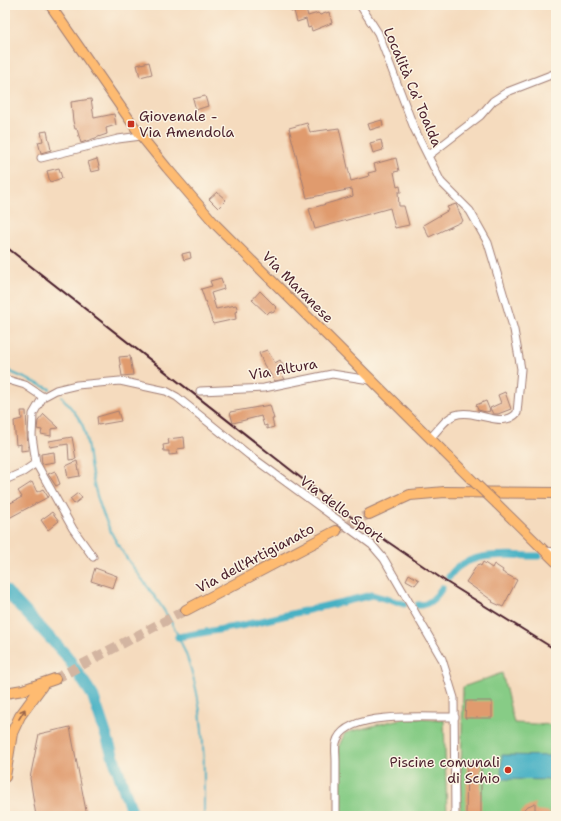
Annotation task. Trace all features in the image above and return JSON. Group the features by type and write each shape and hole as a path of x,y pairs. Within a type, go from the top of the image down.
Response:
{"highway":[{"path":"369,514 410,496 445,492 556,494"},
{"name":"Via dell'Artigianato","path":"186,610 336,531"},
{"path":"5,693 48,683"},
{"path":"5,699 27,694 48,683"},
{"path":"5,778 9,764 12,733 20,716 48,683"}],"main road":[{"name":"Via Maranese","path":"50,5 141,136 166,168 216,225 370,380 556,562"}],"street":[{"name":"Località Ca' Toalda","path":"360,5 378,33 414,128 441,182 470,211 488,243 514,330 521,369 517,413 509,419 503,420 464,414 456,415 448,419 430,438"},
{"path":"428,156 480,116 493,101 507,92 556,72"},
{"path":"41,158 118,139 141,136"},
{"name":"Via Altura","path":"200,391 264,388 332,374 370,380"},
{"path":"5,379 25,385 46,396 33,414 32,436 36,463 73,529 93,557"},
{"name":"Via dello Sport","path":"46,396 56,390 77,385 120,381 166,391 177,397 250,455 372,545 396,577 442,659 454,698 455,816"},
{"path":"5,480 24,472 36,463"},
{"path":"545,551 556,552"},
{"path":"336,816 336,742 343,730 356,724 378,718 416,716 455,717"}],"green space":[{"name":"Piscine comunali di Schio","path":"502,673 514,723 556,725 556,816 460,816 463,687"},
{"path":"408,717 444,720 447,816 339,816 339,746 345,733"}],"water":[{"path":"502,755 555,756 555,780 501,779"}],"building":[{"path":"290,5 305,5 308,16 318,13 320,15 329,12 332,23 312,31 311,27 308,28 306,19 297,22 294,11 291,12"},
{"path":"149,62 152,74 140,77 137,65"},
{"path":"205,96 208,106 196,110 193,99"},
{"path":"91,99 94,118 114,114 116,125 106,128 107,134 81,143 73,121 71,102"},
{"path":"382,120 383,126 370,130 368,124"},
{"path":"307,123 310,132 339,128 351,181 369,176 368,173 376,171 374,164 396,158 399,171 394,172 397,187 400,186 401,192 398,192 399,206 404,206 409,225 395,228 390,208 315,229 309,209 353,196 352,189 307,198 289,128"},
{"path":"47,131 51,150 41,153 38,142 43,141 41,132"},
{"path":"381,140 383,150 373,153 370,143"},
{"path":"97,159 100,170 91,172 88,162"},
{"path":"59,168 62,178 50,182 47,171"},
{"path":"217,192 226,200 218,208 209,199"},
{"path":"456,204 463,221 429,237 423,225 449,210 447,207"},
{"path":"190,252 191,258 184,260 182,254"},
{"path":"221,278 224,289 211,293 216,309 236,305 238,311 235,312 236,319 213,324 201,289 212,286 210,281"},
{"path":"260,291 277,308 273,313 270,311 267,314 252,300"},
{"path":"267,350 275,363 280,360 285,369 280,372 285,379 275,381 264,365 259,353"},
{"path":"130,356 133,375 122,376 119,357"},
{"path":"505,392 511,409 498,414 493,414 490,408 501,403 498,395"},
{"path":"486,401 490,411 486,412 478,410 476,405"},
{"path":"270,405 274,419 272,419 274,427 267,429 267,425 264,426 261,416 233,423 230,412"},
{"path":"21,411 26,411 28,450 21,451 21,444 16,445 14,421 22,419"},
{"path":"118,411 121,421 98,425 97,417"},
{"path":"44,414 59,428 51,429 51,436 41,434 42,430 37,429 38,421"},
{"path":"72,437 76,459 69,460 68,444 50,447 49,441"},
{"path":"184,437 185,448 177,449 178,454 169,455 169,451 164,451 163,445 169,444 168,439"},
{"path":"54,452 55,462 42,464 41,454"},
{"path":"77,461 80,476 68,478 66,466"},
{"path":"55,471 60,484 56,486 48,474"},
{"path":"32,482 37,492 43,489 48,497 9,518 5,510 5,506 22,497 18,491"},
{"path":"78,493 82,498 74,504 70,499"},
{"path":"52,512 59,521 48,530 41,520"},
{"path":"483,562 492,568 494,564 503,570 502,572 517,580 503,607 492,602 493,601 466,582 478,564 481,566"},
{"path":"95,568 117,576 113,588 91,581"},
{"path":"409,574 419,580 415,585 406,580"},
{"path":"466,701 492,701 492,718 465,718"},
{"path":"70,727 87,816 36,816 30,778 39,734"},
{"path":"467,761 481,762 481,816 466,816"},
{"path":"535,803 535,810 546,811 554,816 518,816 526,807"}],"waterway":[{"path":"5,367 13,373 50,389"},
{"path":"62,397 78,417 84,429 94,485 111,532 123,553 165,612 178,636 188,661 200,711 204,762 204,816"},
{"path":"449,577 457,568 478,558 503,555 539,556"},
{"path":"418,605 429,602 442,588"},
{"path":"5,590 66,655 93,696 133,816"},
{"path":"178,637 240,626 372,595 404,604"}],"tunnel":[{"path":"336,531 369,514"},
{"path":"55,679 186,610"}],"railway":[{"path":"5,246 347,514 448,583 556,650"}],"place":[{"name":"Giovenale - Via Amendola","path":"131,124"},
{"name":"Piscine comunali di Schio","path":"508,770"}]}
